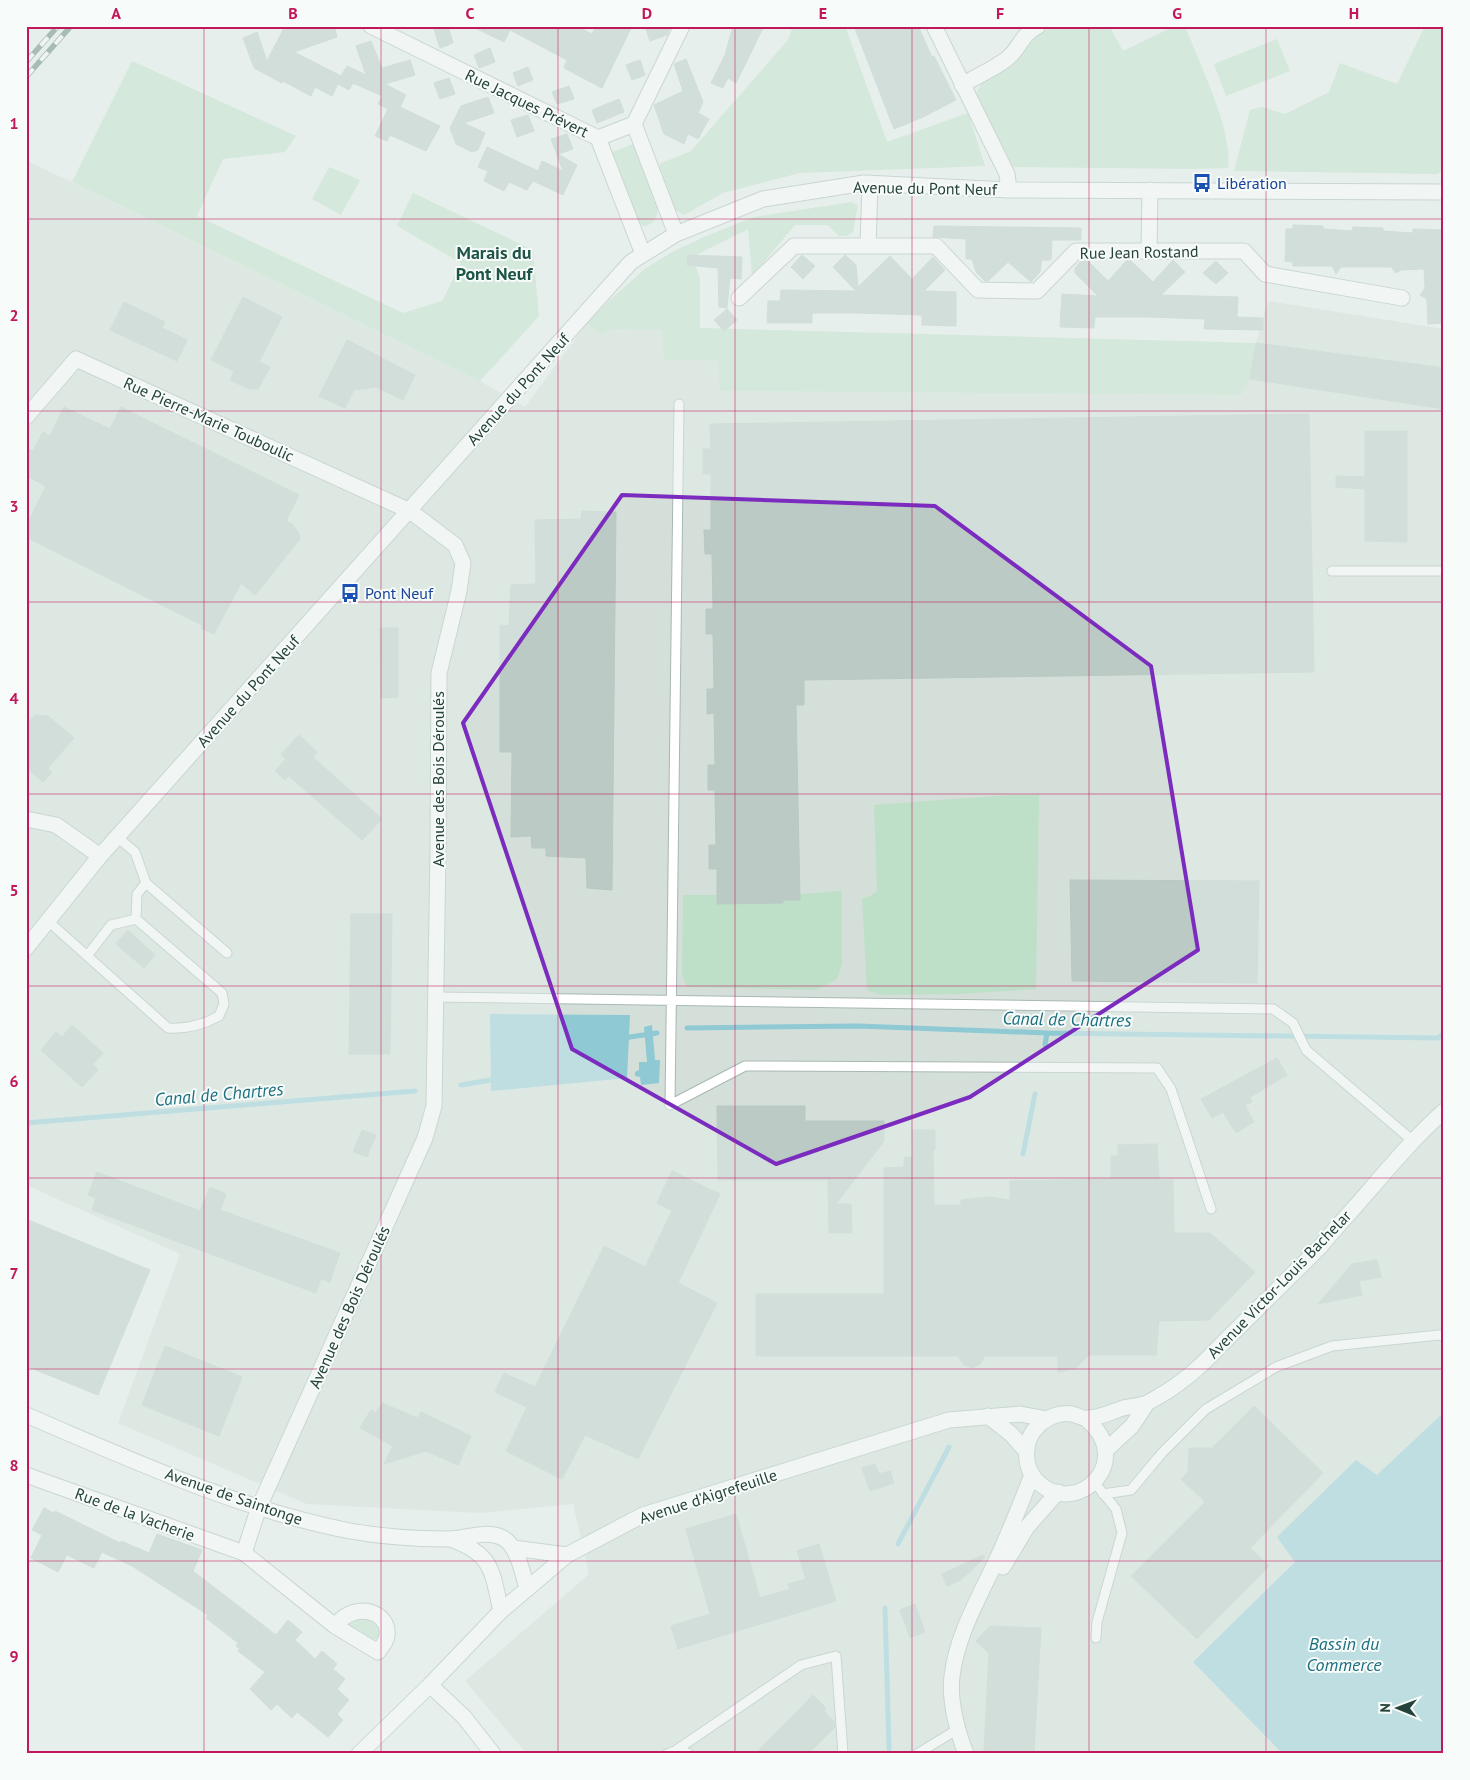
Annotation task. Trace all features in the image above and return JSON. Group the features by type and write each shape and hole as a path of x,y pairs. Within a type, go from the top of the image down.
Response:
{"street":[{"name":"Rue Jacques Prévert","path":"371,26 598,138 643,254"},
{"path":"598,138 634,124 682,26"},
{"name":"Avenue du Pont Neuf","path":"26,948 100,856 631,262 676,234 763,199 870,183 1009,190 1007,174 934,26"},
{"path":"962,85 1008,58 1015,51 1023,37 1038,26"},
{"path":"634,124 676,234"},
{"path":"868,246 870,183"},
{"path":"1009,190 1444,192"},
{"path":"1149,250 1150,190"},
{"name":"Rue Jean Rostand","path":"739,298 794,246 936,246 978,290 1037,291 1076,251 1244,251 1265,274 1402,298"},
{"name":"Rue Pierre-Marie Touboulic","path":"26,417 76,359 410,511"},
{"name":"Avenue des Bois Déroulés","path":"258,1508 425,1138 434,1106 439,672 459,591 463,563 455,545 410,511"},
{"path":"26,819 56,825 100,856"},
{"name":"Avenue Victor-Louis Bachelar","path":"1086,1419 1147,1403 1187,1377 1320,1247 1338,1224 1413,1141 1444,1111"},
{"name":"Avenue Victor-Louis Bachelar","path":"1106,1450 1132,1426 1147,1403"},
{"name":"Avenue d'Aigrefeuille","path":"358,1754 430,1685 501,1612 567,1555 643,1515 949,1420 1020,1414 1047,1419"},
{"path":"1060,1414 1073,1414 1086,1419 1096,1427 1106,1450 1098,1488 1068,1493 1048,1489 1039,1483 1032,1475 1026,1451 1030,1438 1037,1427 1047,1419 1060,1414"},
{"name":"Avenue de Saintonge","path":"26,1415 164,1473 258,1508 313,1523 376,1536 451,1539 481,1534 502,1537 513,1548 567,1555"},
{"path":"981,1417 1011,1434 1026,1451"},
{"path":"966,1754 952,1700 952,1676 957,1650 965,1627 1014,1523 1032,1475"},
{"name":"Rue de la Vacherie","path":"26,1476 244,1553 334,1626"},
{"path":"965,1627 1027,1527 1058,1492"},
{"path":"244,1553 258,1508"},
{"name":"Avenue de Saintonge","path":"451,1539 470,1546 482,1556 492,1572 501,1612"},
{"path":"513,1548 520,1563 527,1589"},
{"path":"430,1685 464,1717 493,1754"}],"lane":[{"path":"679,404 670,1105 745,1066 1157,1068 1171,1089 1210,1209"},
{"path":"1332,571 1444,571"},
{"path":"118,837 135,852 146,883 227,953"},
{"path":"136,920 137,894 146,883"},
{"path":"48,921 168,1028 180,1028 206,1023 220,1016 224,1004 222,994 136,920"},
{"path":"87,956 111,925 136,920"},
{"path":"436,997 1273,1009 1293,1024 1306,1050 1413,1141"},
{"path":"1098,1488 1131,1490 1162,1454 1206,1409 1276,1367 1332,1346 1444,1336"},
{"path":"1096,1638 1096,1622 1122,1533 1116,1509 1098,1488"},
{"path":"671,1752 801,1664 836,1656 843,1754"},
{"path":"917,1754 958,1728"},
{"path":"671,1752 681,1750 689,1754"}],"highlighted area":[{"path":"622,495 935,506 1151,666 1198,950 970,1097 776,1164 572,1049 463,723"}],"shaded area":[{"path":"26,160 480,381 525,407 587,323 602,335 612,329 662,329 719,360 721,391 1241,395 1268,301 1444,329 1444,1754 527,1754 465,1681 589,1574 573,1504 480,1513 307,1504 118,1423 180,1254 26,1185"}],"green space":[{"path":"793,26 845,26 887,142 968,113 985,166 800,173 723,193 684,215 674,209 659,164 691,151 788,40"},
{"path":"1054,26 1109,26 1123,51 1175,26 1185,26 1220,116 1228,153 1228,168 1013,167 976,93 982,83 1034,36"},
{"path":"1425,26 1444,26 1444,170 1437,174 1234,171 1250,110 1262,107 1285,114 1329,92 1340,63 1397,84"},
{"path":"1277,39 1290,71 1226,96 1214,64"},
{"path":"132,61 296,136 285,152 223,159 197,216 403,313 442,301 461,263 397,226 413,193 533,250 539,316 480,381 72,182"},
{"path":"633,144 658,208 654,220 644,226 637,222 610,153"},
{"path":"329,167 360,180 341,215 312,199"},
{"path":"852,202 858,205 853,232 846,236 839,236 828,225 795,225 752,276 748,229 698,254 695,265 700,278 700,328 1256,343 1250,379 1241,395 720,391 718,360 664,360 662,330 612,329 602,335 587,323 646,268 674,251 704,237 754,217"},
{"path":"1008,795 1039,795 1036,989 960,994 881,995 867,990 862,898 870,896 877,891 874,805"},
{"path":"842,891 842,964 837,979 817,990 687,987 682,975 683,895 717,895 717,904 783,903 783,900 800,899 800,894"},
{"path":"361,1616 377,1622 380,1637 372,1641 348,1627 348,1623"}],"water":[{"path":"490,1014 630,1015 627,1078 491,1091"},
{"path":"652,1025 655,1060 660,1060 659,1083 641,1085 640,1077 635,1076 635,1072 639,1070 639,1062 647,1062 644,1027"},
{"name":"Bassin du Commerce","path":"1444,1412 1444,1754 1283,1754 1193,1662 1295,1562 1277,1537 1356,1460 1377,1475"}],"building":[{"path":"285,26 334,26 337,37 294,52 341,76 347,66 366,75 356,46 371,41 382,68 410,60 415,75 385,84 406,95 400,107 440,126 426,151 390,135 387,141 375,136 388,109 378,104 382,96 353,83 349,90 338,84 332,96 315,87 311,96 254,68 243,38 257,32 267,61"},
{"path":"433,26 448,26 453,43 440,48"},
{"path":"471,26 577,26 592,34 596,26 632,26 602,88 564,68 567,60 510,30 504,42"},
{"path":"645,26 671,26 667,35 650,41"},
{"path":"733,26 764,26 736,83 728,78 723,88 711,83 725,55"},
{"path":"854,26 918,26 932,57 934,56 956,100 894,129"},
{"path":"490,48 495,62 479,68 474,55"},
{"path":"686,59 703,102 698,113 709,119 698,139 688,134 684,144 664,134 654,105 683,91 674,64"},
{"path":"640,60 645,75 632,80 626,65"},
{"path":"528,67 533,80 518,86 513,73"},
{"path":"449,78 455,94 440,99 434,83"},
{"path":"569,86 574,99 557,104 552,92"},
{"path":"488,97 494,113 464,123 485,133 478,150 472,152 456,144 450,128 461,106"},
{"path":"619,99 624,112 597,123 592,110"},
{"path":"528,115 534,131 517,137 511,120"},
{"path":"567,134 573,149 558,154 577,165 563,195 533,181 527,190 509,182 504,191 484,181 488,171 478,167 487,147 538,171 542,161 563,171 551,139"},
{"path":"1293,225 1323,226 1323,229 1352,231 1353,227 1383,228 1383,231 1413,233 1413,229 1443,230 1444,323 1428,324 1427,299 1420,295 1425,288 1424,269 1401,270 1396,273 1391,267 1341,267 1336,274 1332,266 1293,266 1293,262 1285,261 1286,229 1293,229"},
{"path":"934,226 1081,228 1081,240 1052,240 1051,260 1042,260 1040,272 1031,282 1008,262 988,281 985,281 976,272 972,259 966,259 966,239 933,237"},
{"path":"688,255 742,257 741,279 730,278 727,308 719,307 718,268 687,265"},
{"path":"802,255 815,266 803,279 791,267"},
{"path":"845,255 856,265 858,287 890,256 912,279 933,257 945,270 924,291 956,292 956,326 922,325 922,315 855,313 812,313 812,323 767,323 768,301 780,301 781,290 856,291 833,267"},
{"path":"1082,260 1087,260 1108,281 1127,260 1130,260 1153,282 1173,260 1185,272 1161,295 1238,297 1237,317 1263,318 1263,330 1204,329 1205,319 1150,317 1095,317 1094,328 1060,327 1062,294 1098,296 1075,273 1075,268"},
{"path":"1216,261 1228,273 1216,284 1203,273"},
{"path":"243,297 282,317 259,362 270,367 258,389 249,389 230,380 234,371 211,360"},
{"path":"124,302 165,322 162,328 187,340 177,361 110,330"},
{"path":"727,309 737,320 724,331 714,320"},
{"path":"347,340 415,375 403,400 376,387 354,390 345,408 319,396"},
{"path":"1256,343 1444,368 1444,409 1250,379"},
{"path":"64,407 110,429 121,407 299,495 286,521 292,524 298,532 300,539 255,595 241,583 214,634 201,628 202,625 26,537 26,526 46,486 26,476 26,448 33,451 43,432 50,436"},
{"path":"1309,414 1314,672 804,680 804,705 796,705 800,900 783,900 783,903 717,904 717,869 709,869 709,845 716,845 715,790 708,790 708,765 715,765 714,713 707,714 707,689 714,689 713,634 706,634 706,609 713,609 712,554 705,554 704,530 711,530 711,474 703,474 703,449 711,449 710,424"},
{"path":"1365,431 1407,431 1407,542 1365,541 1365,489 1336,487 1336,476 1365,477"},
{"path":"582,511 616,512 612,890 587,888 586,858 546,856 546,848 532,848 531,836 511,837 512,752 500,752 500,625 509,626 511,585 536,584 535,520 581,519"},
{"path":"380,628 398,628 398,697 381,698"},
{"path":"35,715 48,716 74,738 48,768 52,773 43,782 26,768 26,725"},
{"path":"299,735 317,752 313,757 382,819 362,840 289,776 285,780 275,771 286,759 281,754"},
{"path":"1070,880 1259,881 1257,983 1072,981"},
{"path":"351,914 392,914 390,1054 349,1054"},
{"path":"128,930 155,955 144,968 116,944"},
{"path":"72,1025 103,1053 93,1064 98,1070 82,1087 41,1050 56,1032 62,1037"},
{"path":"1277,1058 1287,1075 1250,1097 1252,1102 1245,1105 1254,1122 1236,1133 1223,1112 1212,1118 1201,1099"},
{"path":"717,1106 805,1106 805,1121 884,1121 884,1141 836,1204 851,1204 852,1233 829,1233 828,1180 718,1180"},
{"path":"362,1130 376,1135 367,1157 353,1152"},
{"path":"912,1130 935,1130 935,1149 933,1149 934,1205 961,1205 961,1200 991,1197 1010,1200 1010,1181 1111,1179 1111,1156 1118,1156 1118,1145 1157,1144 1159,1180 1173,1180 1174,1233 1210,1233 1255,1272 1209,1320 1159,1321 1156,1355 1089,1355 1076,1368 1058,1372 1058,1356 985,1356 980,1364 972,1368 964,1365 958,1356 756,1356 756,1294 884,1294 884,1168 904,1167 904,1157 913,1157"},
{"path":"672,1171 720,1194 678,1283 717,1303 638,1459 585,1435 562,1479 506,1451 527,1407 495,1392 504,1373 535,1387 604,1246 645,1267 672,1211 657,1203"},
{"path":"97,1172 200,1211 210,1187 226,1194 220,1210 340,1253 330,1282 321,1279 316,1293 92,1210 96,1198 88,1195"},
{"path":"26,1219 150,1270 98,1395 26,1366"},
{"path":"1377,1260 1381,1277 1359,1281 1362,1295 1318,1304 1352,1264"},
{"path":"165,1346 242,1377 219,1436 142,1405"},
{"path":"382,1403 418,1418 421,1412 471,1436 458,1465 426,1451 384,1464 393,1446 360,1428 371,1410 376,1413"},
{"path":"1254,1406 1323,1473 1250,1548 1269,1566 1197,1639 1131,1576 1205,1502 1181,1479 1188,1472 1189,1448 1212,1448"},
{"path":"875,1464 879,1474 890,1471 894,1483 870,1491 862,1468"},
{"path":"44,1508 54,1513 55,1511 120,1543 121,1541 149,1553 157,1534 202,1550 193,1571 276,1635 288,1620 302,1632 295,1640 315,1659 322,1651 337,1664 333,1669 345,1679 337,1689 349,1700 337,1714 343,1720 328,1737 297,1712 292,1718 277,1704 271,1710 250,1689 265,1672 238,1651 240,1649 236,1646 238,1643 206,1618 208,1615 132,1566 102,1552 94,1568 67,1555 58,1572 31,1558 42,1535 32,1530"},
{"path":"736,1514 760,1598 790,1589 788,1584 806,1579 797,1551 819,1544 836,1601 678,1649 671,1626 710,1614 686,1529"},
{"path":"983,1555 985,1557 961,1580 947,1586 942,1574"},
{"path":"915,1604 925,1632 910,1638 900,1610"},
{"path":"990,1626 1041,1628 1034,1752 984,1751 989,1653 976,1641"},
{"path":"813,1695 826,1708 824,1711 834,1722 835,1727 808,1754 755,1754"}],"waterway":[{"name":"Canal de Chartres","path":"687,1028 858,1026 1047,1033 1438,1038 1444,1033"},
{"name":"Canal de Chartres","path":"623,1038 657,1033"},
{"path":"1045,1045 1047,1033"},
{"name":"Canal de Chartres","path":"461,1085 497,1079"},
{"name":"Canal de Chartres","path":"26,1123 415,1091"},
{"path":"1023,1154 1035,1094"},
{"path":"898,1544 949,1447"},
{"path":"885,1608 889,1749"}],"railway":[{"path":"26,62 58,26"},
{"path":"26,77 71,26"}],"place":[{"name":"Libération","path":"1202,183"},
{"name":"Pont Neuf","path":"350,593"}],"district":[{"name":"Marais du Pont Neuf","path":"494,262"}]}
